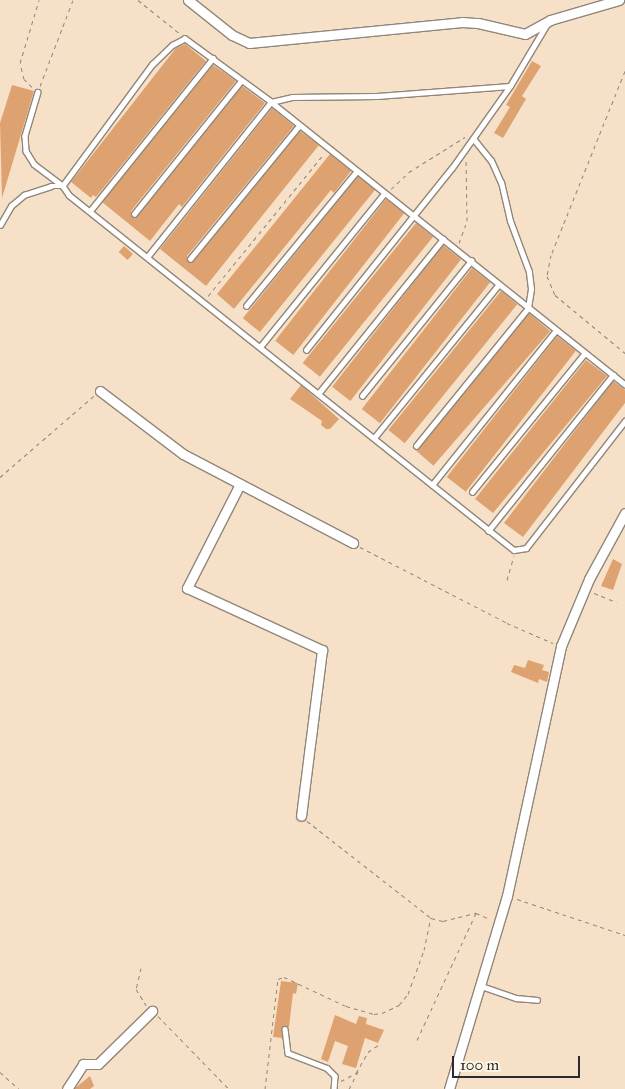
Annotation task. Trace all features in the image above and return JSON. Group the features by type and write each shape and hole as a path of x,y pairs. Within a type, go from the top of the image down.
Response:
{"street":[{"path":"188,0 232,35 249,43 462,22 478,23 525,34 550,20 619,0"},
{"path":"100,391 183,454 352,544"},
{"path":"240,484 188,588 322,650 301,816"},
{"path":"449,1089 500,924 561,646 584,588 625,513"},
{"path":"67,1089 82,1064 98,1064 152,1010"}],"lane":[{"path":"306,350 473,139 510,86 550,20"},
{"path":"63,186 153,64 172,45 185,39 271,102 356,172 472,261 584,354 625,385"},
{"path":"90,211 213,58"},
{"path":"134,214 241,81"},
{"path":"148,256 271,102 292,97 378,96 510,86"},
{"path":"38,92 25,136 26,151 34,164 63,186 69,195 148,256 514,550 526,548 625,421"},
{"path":"190,259 299,126"},
{"path":"416,446 528,308 531,289 529,272 501,183 491,161 473,139"},
{"path":"246,306 356,172"},
{"path":"0,225 11,206 24,195 51,186 63,186"},
{"path":"260,347 384,194"},
{"path":"318,394 443,239"},
{"path":"362,396 472,261"},
{"path":"374,438 499,284"},
{"path":"432,485 556,330"},
{"path":"472,492 584,354"},
{"path":"488,531 613,375"},
{"path":"481,986 516,998 536,1000"},
{"path":"285,1030 290,1055 327,1068 335,1076 335,1087"}],"path":[{"path":"39,0 20,70 24,80 38,92 73,0"},
{"path":"138,0 185,39"},
{"path":"625,71 554,246 547,276 555,295 625,353"},
{"path":"384,194 409,172 466,136"},
{"path":"455,249 467,221 466,148"},
{"path":"204,301 328,149"},
{"path":"0,477 100,391"},
{"path":"352,544 500,620 561,646"},
{"path":"507,580 514,550"},
{"path":"584,588 616,602"},
{"path":"301,816 411,906 431,918 443,921 476,913 500,924"},
{"path":"507,896 625,935"},
{"path":"416,1042 476,913"},
{"path":"265,1089 278,979 284,977 346,1006 374,1014 382,1013 399,1004 408,994 422,959 431,918"},
{"path":"141,968 136,989 152,1010 229,1089"},
{"path":"349,1089 368,1052 380,1044"},
{"path":"335,1087 359,1068"},
{"path":"0,1072 19,1089"}],"building":[{"path":"185,44 206,61 96,197 93,195 91,198 71,182 176,48"},
{"path":"532,61 541,66 522,96 526,99 503,138 494,133 510,107 506,105"},
{"path":"213,65 236,81 131,211 132,217 137,217 242,86 265,103 182,207 179,204 150,241 102,202"},
{"path":"12,85 34,91 2,198 0,123"},
{"path":"272,108 294,126 187,256 188,262 193,262 300,131 319,145 206,286 160,249"},
{"path":"330,154 351,171 334,193 331,190 234,309 217,294"},
{"path":"358,176 375,190 260,332 243,318"},
{"path":"386,199 404,213 293,355 275,341"},
{"path":"416,223 433,237 320,377 303,363"},
{"path":"443,245 461,259 350,401 332,387"},
{"path":"124,246 133,254 128,260 119,252"},
{"path":"472,268 490,282 380,423 362,409"},
{"path":"501,291 517,304 405,443 388,430"},
{"path":"529,313 550,331 433,466 412,447"},
{"path":"557,336 576,351 466,492 447,477"},
{"path":"586,360 607,376 493,513 475,499"},
{"path":"613,381 625,390 625,403 523,537 504,523"},
{"path":"301,385 339,419 330,429 326,429 321,425 322,421 290,399"},
{"path":"613,559 622,564 613,590 601,586"},
{"path":"528,660 544,665 542,670 549,672 547,682 539,679 538,683 511,672 514,665 525,668"},
{"path":"281,981 298,983 296,994 293,993 289,1027 282,1027 282,1038 273,1037"},
{"path":"335,1015 356,1024 359,1016 367,1018 366,1024 384,1030 378,1043 365,1038 356,1068 342,1064 348,1046 335,1041 328,1062 321,1059"},
{"path":"90,1076 94,1086 90,1089 74,1089"}]}
